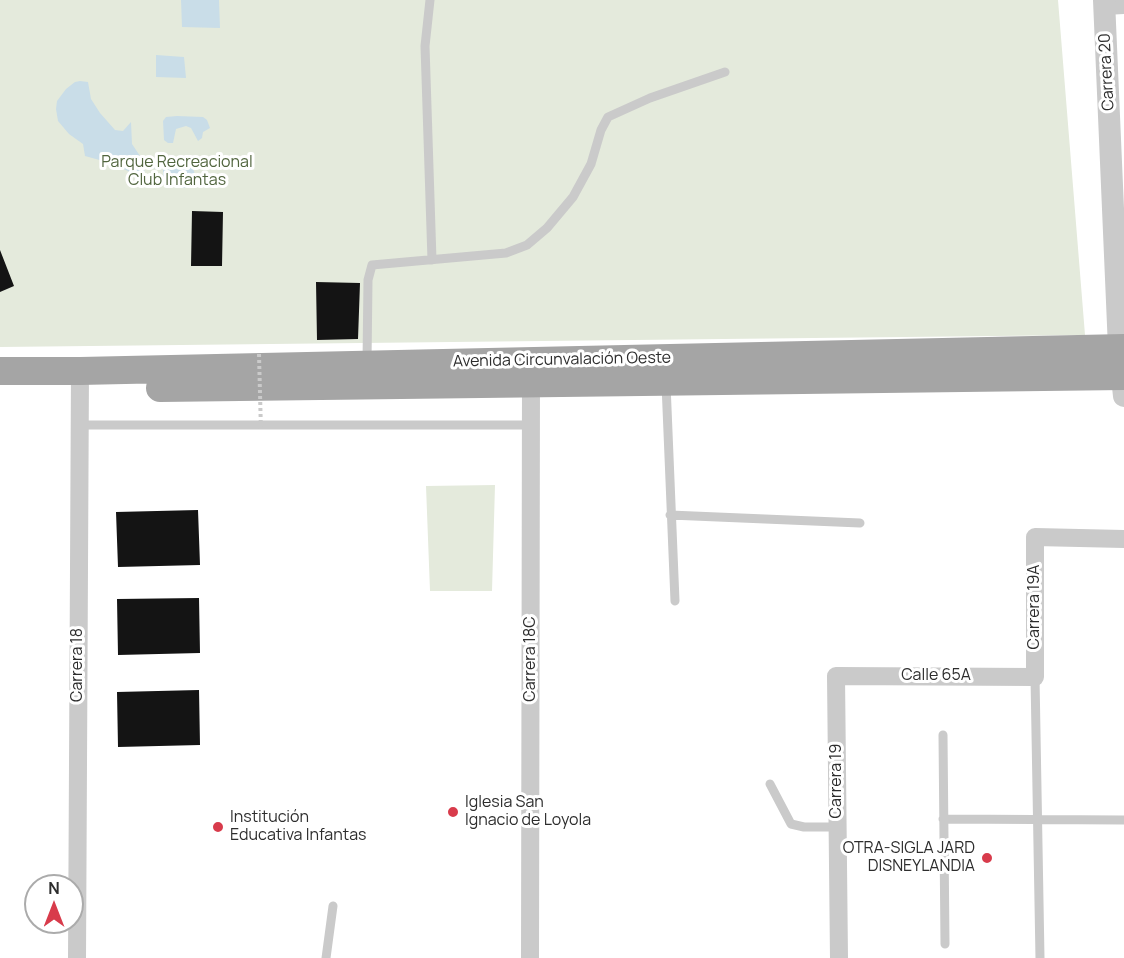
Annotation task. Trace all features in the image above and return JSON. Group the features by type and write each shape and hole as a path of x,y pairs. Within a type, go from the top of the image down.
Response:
{"main road":[{"name":"Avenida Circunvalación Oeste","path":"0,371 80,380 531,372 1122,348"},
{"name":"Avenida Circunvalación Oeste","path":"0,391 80,380 367,364 531,372 666,382 1123,383"}],"street":[{"name":"Carrera 20","path":"1111,4 1123,383"},
{"name":"Carrera 18C","path":"530,958 531,372"},
{"name":"Carrera 18","path":"77,958 80,380"},
{"name":"Carrera 19A","path":"1035,676 1035,537 1124,539"},
{"name":"Calle 65A","path":"836,676 1035,676"},
{"name":"Carrera 19","path":"836,676 839,958"}],"lane":[{"path":"430,0 425,46 432,260"},
{"path":"367,364 368,280 372,265 506,253 527,245 546,228 573,197 591,164 608,117 650,98 725,72"},
{"path":"666,382 675,601"},
{"path":"79,425 531,425"},
{"path":"670,515 860,523"},
{"path":"1035,676 1040,958"},
{"path":"943,735 945,944"},
{"path":"770,784 791,824 804,827 837,827"},
{"path":"943,819 1124,820"},
{"path":"326,958 333,906"}],"path":[{"path":"260,354 261,432"}],"green space":[{"name":"Parque Recreacional Club Infantas","path":"0,0 1058,0 1085,335 0,347"},
{"path":"495,485 492,591 430,591 426,486"}],"water":[{"path":"181,0 219,0 220,28 182,27"},
{"path":"156,55 184,57 186,78 156,77"},
{"path":"80,81 88,82 91,99 115,130 123,131 131,122 132,144 140,156 156,169 143,165 146,177 143,179 124,169 111,167 103,161 85,156 83,144 69,134 58,121 57,101 66,89"},
{"path":"166,117 203,117 210,128 203,132 202,138 198,141 191,128 186,126 176,129 173,143 168,143 164,140 163,121"},
{"path":"187,161 194,171 196,183 184,188 177,185 166,188 163,181 163,164"}],"building":[{"path":"192,211 223,212 222,266 191,266"},
{"path":"0,250 14,286 0,292"},
{"path":"316,282 360,283 358,339 317,340"},
{"path":"198,510 200,565 118,567 116,512"},
{"path":"199,598 200,653 118,655 117,599"},
{"path":"199,690 200,745 118,747 117,692"}],"place":[{"name":"Iglesia San Ignacio de Loyola","path":"453,812"},
{"name":"Institución Educativa Infantas","path":"218,827"},
{"name":"OTRA-SIGLA JARD DISNEYLANDIA","path":"987,858"}]}
